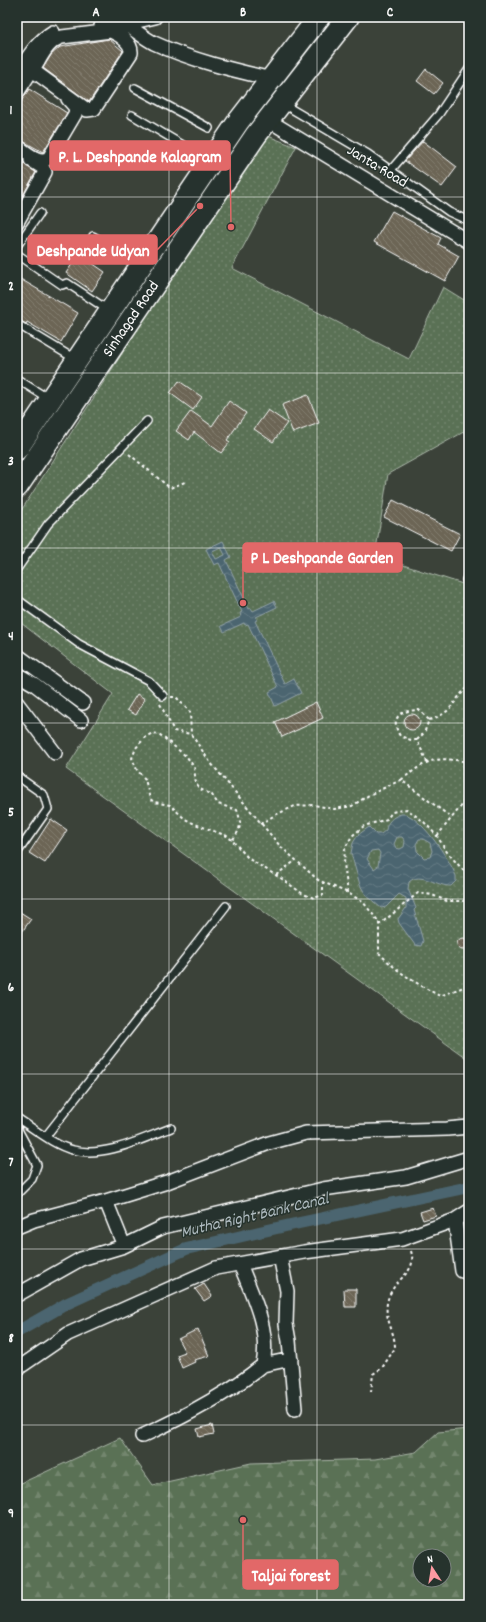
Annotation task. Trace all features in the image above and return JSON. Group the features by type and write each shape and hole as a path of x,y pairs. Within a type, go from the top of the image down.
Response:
{"main road":[{"name":"Sinhagad Road","path":"17,449 23,428 51,400 210,161 238,122 319,17"},
{"name":"Sinhagad Road","path":"17,487 222,184 268,120 348,17"}],"street":[{"path":"17,93 25,70 45,37 59,29 125,24 155,17"},
{"path":"125,24 152,42 174,51 241,72 272,79"},
{"path":"111,31 130,44 132,49 131,54 94,108 91,110 87,110 25,70 49,44 55,39 62,37 111,31"},
{"path":"17,146 40,160 45,161 49,158 75,114 76,108 73,103 25,70"},
{"name":"Janta Road","path":"268,120 469,242"},
{"path":"17,152 42,167 46,172 17,222"},
{"path":"17,655 83,703"},
{"path":"17,674 34,684 81,720"},
{"path":"17,703 55,754"},
{"path":"17,1227 34,1220 106,1201 167,1182 268,1143 306,1133 469,1127"},
{"path":"17,1295 81,1259 124,1246 162,1227 323,1189 406,1177 469,1158"},
{"path":"106,1201 124,1246"},
{"path":"17,1369 68,1334 216,1268 280,1256 406,1237 455,1220 469,1211"},
{"path":"455,1220 462,1271"},
{"path":"280,1256 288,1291 286,1324 291,1359 295,1410"},
{"path":"240,1264 257,1308 264,1335 266,1349 263,1366"},
{"path":"142,1436 179,1420 245,1380 263,1366 291,1359"}],"lane":[{"path":"390,171 439,114 469,69"},
{"path":"135,88 209,128"},
{"path":"281,103 368,154 449,212 469,221"},
{"path":"132,115 210,161"},
{"path":"17,246 40,213"},
{"path":"93,236 142,264"},
{"path":"17,254 62,285 67,283 110,312"},
{"path":"17,324 77,360"},
{"path":"17,379 51,400"},
{"path":"17,569 48,524 147,421"},
{"path":"466,580 469,571"},
{"path":"17,599 80,644 149,681 163,696"},
{"path":"17,776 44,795 48,809 17,853"},
{"path":"46,1136 226,906"},
{"path":"17,1118 72,1150 100,1152 171,1128"},
{"path":"17,1128 37,1165 32,1179 17,1194"}],"path":[{"path":"122,448 170,488 185,482"},
{"path":"429,720 440,717 453,707 460,696 469,687"},
{"path":"191,734 174,731 159,706 163,696 176,697 190,712 191,734 210,762 260,824 295,861 323,882 348,893 363,902 380,925 379,953 403,976 440,996 469,985"},
{"path":"406,710 419,710 429,720 424,733 417,740 411,740 400,736 396,729 396,721 399,714 406,710"},
{"path":"232,840 239,832 241,824 237,810 218,804 212,795 200,790 196,784 194,767 187,757 159,734 153,733 145,737 136,748 132,758 137,770 145,779 150,799 154,802 170,805 185,819 227,836 249,859 276,875 303,894 314,898 323,895 323,882"},
{"path":"417,740 427,762"},
{"path":"260,824 295,806 314,805 334,809 352,806 369,795 401,780 427,762 434,759 469,761 463,804 438,836"},
{"path":"401,780 452,818"},
{"path":"348,893 344,864 345,848 352,836 364,826 387,819 392,812 407,809 424,822 438,836 447,852 464,871 469,884"},
{"path":"276,875 295,861"},
{"path":"380,925 418,893 432,894 447,901 464,901 469,890"},
{"path":"372,1392 373,1374 382,1368 395,1348 390,1324 387,1320 386,1308 390,1295 397,1282 412,1268 412,1256 406,1237"}],"green space":[{"path":"263,134 296,147 232,268 409,359 443,287 469,303 469,429 388,474 375,556 469,586 469,1060 66,769 113,694 17,620 17,517"},
{"path":"469,1429 469,1605 17,1605 17,1485 120,1438 153,1485 251,1463 375,1459 416,1452 438,1432"}],"water":[{"path":"223,541 231,557 226,560 249,609 251,608 253,611 274,601 277,607 256,617 257,620 255,621 285,684 294,679 301,693 275,706 269,692 278,687 248,624 245,625 244,623 224,632 221,626 241,617 240,613 242,612 219,563 214,565 206,549","holes":["221,547 225,555 216,559 212,551"]},
{"path":"398,815 408,815 416,820 425,829 441,849 456,876 456,881 451,886 418,878 409,882 408,889 416,908 414,910 423,941 421,946 415,945 399,923 398,919 406,908 406,898 399,894 386,907 381,908 366,895 360,885 351,853 353,843 358,835 369,827 376,834 381,834 386,830 390,820","holes":["397,837 402,837 405,841 404,847 400,849 396,848 394,844","419,839 423,839 430,843 432,851 430,857 424,858 417,851 416,844","378,850 380,853 378,866 374,869 367,859 371,851"]}],"building":[{"path":"109,39 123,51 89,102 43,68 51,55 60,47"},
{"path":"426,69 443,83 434,94 417,81"},
{"path":"29,89 67,113 43,152 17,138 17,108"},
{"path":"423,141 457,167 442,187 405,161"},
{"path":"17,156 23,160 26,166 36,172 17,206"},
{"path":"392,211 441,238 438,244 459,256 445,281 374,242"},
{"path":"79,254 105,272 92,291 66,273"},
{"path":"17,277 78,313 61,342 27,322 26,324 17,319"},
{"path":"179,381 202,397 193,410 170,393"},
{"path":"308,395 319,423 293,433 282,405"},
{"path":"229,401 246,413 227,440 230,442 221,453 194,432 189,440 176,431 191,411 212,426"},
{"path":"268,410 287,423 273,442 254,429"},
{"path":"393,500 460,534 451,551 384,517"},
{"path":"137,694 145,699 136,715 127,710"},
{"path":"316,702 323,718 282,737 275,722"},
{"path":"409,714 415,714 420,719 418,728 415,730 409,730 404,725 404,719"},
{"path":"51,819 67,830 45,863 29,853"},
{"path":"17,910 31,919 17,939"},
{"path":"463,938 467,940 469,944 467,948 463,950 459,948 457,944 459,940"},
{"path":"433,1208 436,1216 423,1220 420,1212"},
{"path":"204,1284 212,1296 204,1301 195,1289"},
{"path":"344,1289 356,1289 356,1307 345,1307"},
{"path":"198,1329 209,1356 194,1360 195,1362 182,1368 177,1355 185,1352 178,1339"},
{"path":"212,1425 214,1434 199,1437 197,1429"}],"waterway":[{"name":"Mutha Right Bank Canal","path":"17,1332 66,1304 186,1249 469,1187"}],"place":[{"name":"Deshpande Udyan","path":"200,206"},
{"name":"P. L. Deshpande Kalagram","path":"231,227"},
{"name":"P L Deshpande Garden","path":"243,603"},
{"name":"Taljai forest","path":"243,1520"}]}
